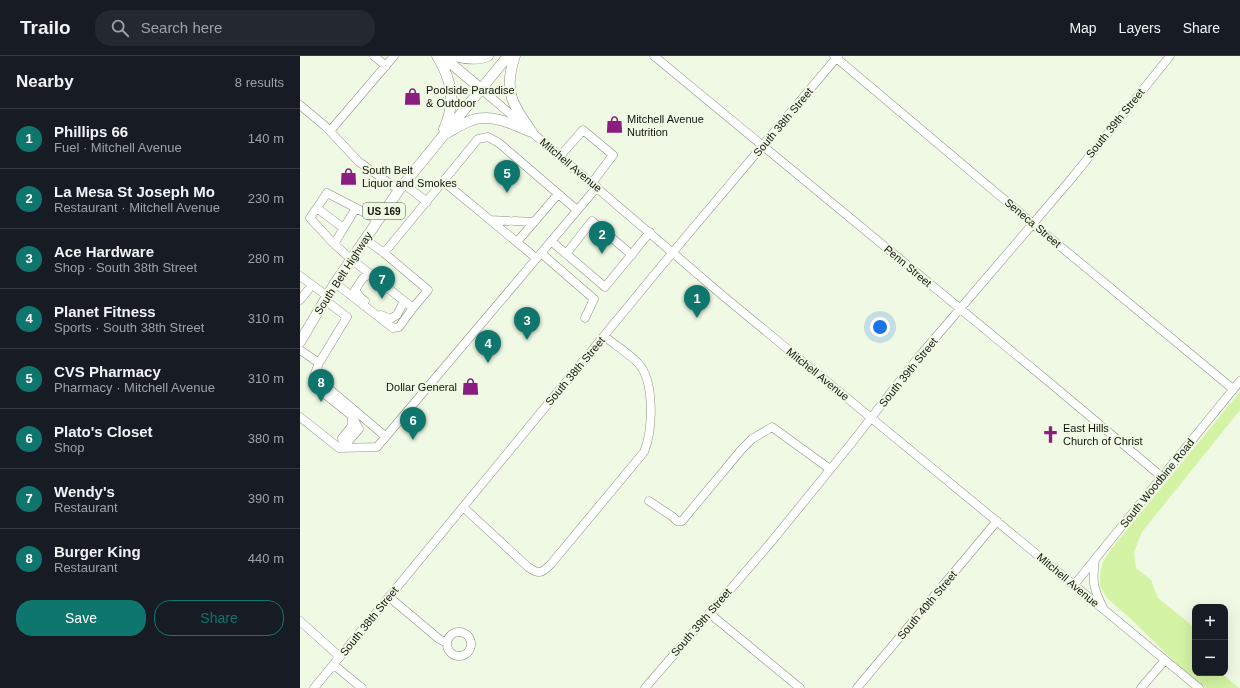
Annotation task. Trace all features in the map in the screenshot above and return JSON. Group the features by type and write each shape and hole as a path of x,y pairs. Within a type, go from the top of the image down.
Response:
{"main road":[{"path":"437,56 442,63 450,83 452,97 451,110 441,136"},
{"name":"Mitchell Avenue","path":"442,56 480,88"},
{"path":"455,56 462,58 474,58 488,56"},
{"name":"South Belt Highway","path":"300,342 335,283 401,187 480,88 508,56"},
{"path":"515,56 509,83 512,102 519,115 532,132"},
{"path":"441,136 471,120 484,118 500,120 532,132"}],"street":[{"path":"374,56 386,66"},
{"path":"330,131 394,56"},
{"name":"Penn Street","path":"654,56 1162,477"},
{"name":"South 39th Street","path":"645,688 772,541 959,309 1072,178 1170,56"},
{"name":"South 38th Street","path":"314,688 673,252 836,57"},
{"name":"Seneca Street","path":"836,57 1032,223 1233,389"},
{"name":"Mitchell Avenue","path":"480,88 650,232 722,296 1199,688"},
{"path":"300,105 330,131 359,162 426,202"},
{"path":"300,417 341,446 376,447 577,210 614,154 583,130 560,156"},
{"path":"384,253 478,139 488,137 499,143 577,210"},
{"path":"442,181 517,242 538,256 594,299 585,318"},
{"path":"378,220 327,193 310,218 351,260 413,308"},
{"path":"517,242 558,194"},
{"path":"317,208 343,228"},
{"path":"334,244 356,208"},
{"path":"490,220 534,222"},
{"path":"566,254 592,221 632,254"},
{"path":"551,241 605,287 650,232"},
{"path":"335,283 393,328 399,327 428,290 365,239"},
{"path":"370,274 363,278 355,290 360,297 382,316 390,319 397,315 404,301"},
{"path":"300,276 347,317 319,363 314,376 386,436"},
{"path":"300,300 312,285"},
{"path":"463,506 528,567 539,573 551,564 644,452 648,442 651,403 647,381 639,364 604,336"},
{"path":"300,350 319,363"},
{"path":"320,381 322,392 352,416 359,429 347,443 341,446"},
{"name":"South Woodbine Road","path":"1074,585 1240,381"},
{"path":"649,501 677,521 682,521 742,449 752,439 772,427 830,469"},
{"name":"South 40th Street","path":"857,688 997,521"},
{"path":"1095,559 1093,583 1096,593 1105,610"},
{"path":"389,597 447,643"},
{"path":"709,613 800,688"},
{"path":"300,621 340,657"},
{"path":"1141,688 1164,660"},
{"path":"334,664 362,688"}],"green space":[{"path":"1240,392 1240,410 1142,532 1134,552 1136,568 1151,580 1158,598 1192,626 1192,676 1225,676 1239,688 1206,688 1176,663 1107,598 1100,586 1100,573 1103,562 1112,548"}],"place":[{"name":"Poolside Paradise & Outdoor","path":"413,96"},
{"name":"Mitchell Avenue Nutrition","path":"614,125"},
{"name":"South Belt Liquor and Smokes","path":"349,176"},
{"name":"CVS Pharmacy","path":"507,193"},
{"name":"La Mesa St Joseph Mo","path":"602,254"},
{"name":"Wendy's","path":"382,299"},
{"name":"Phillips 66","path":"697,318"},
{"name":"Ace Hardware","path":"527,340"},
{"name":"Planet Fitness","path":"488,363"},
{"name":"Dollar General","path":"470,387"},
{"name":"Burger King","path":"321,402"},
{"name":"East Hills Church of Christ","path":"1050,434"},
{"name":"Plato's Closet","path":"413,440"}]}
